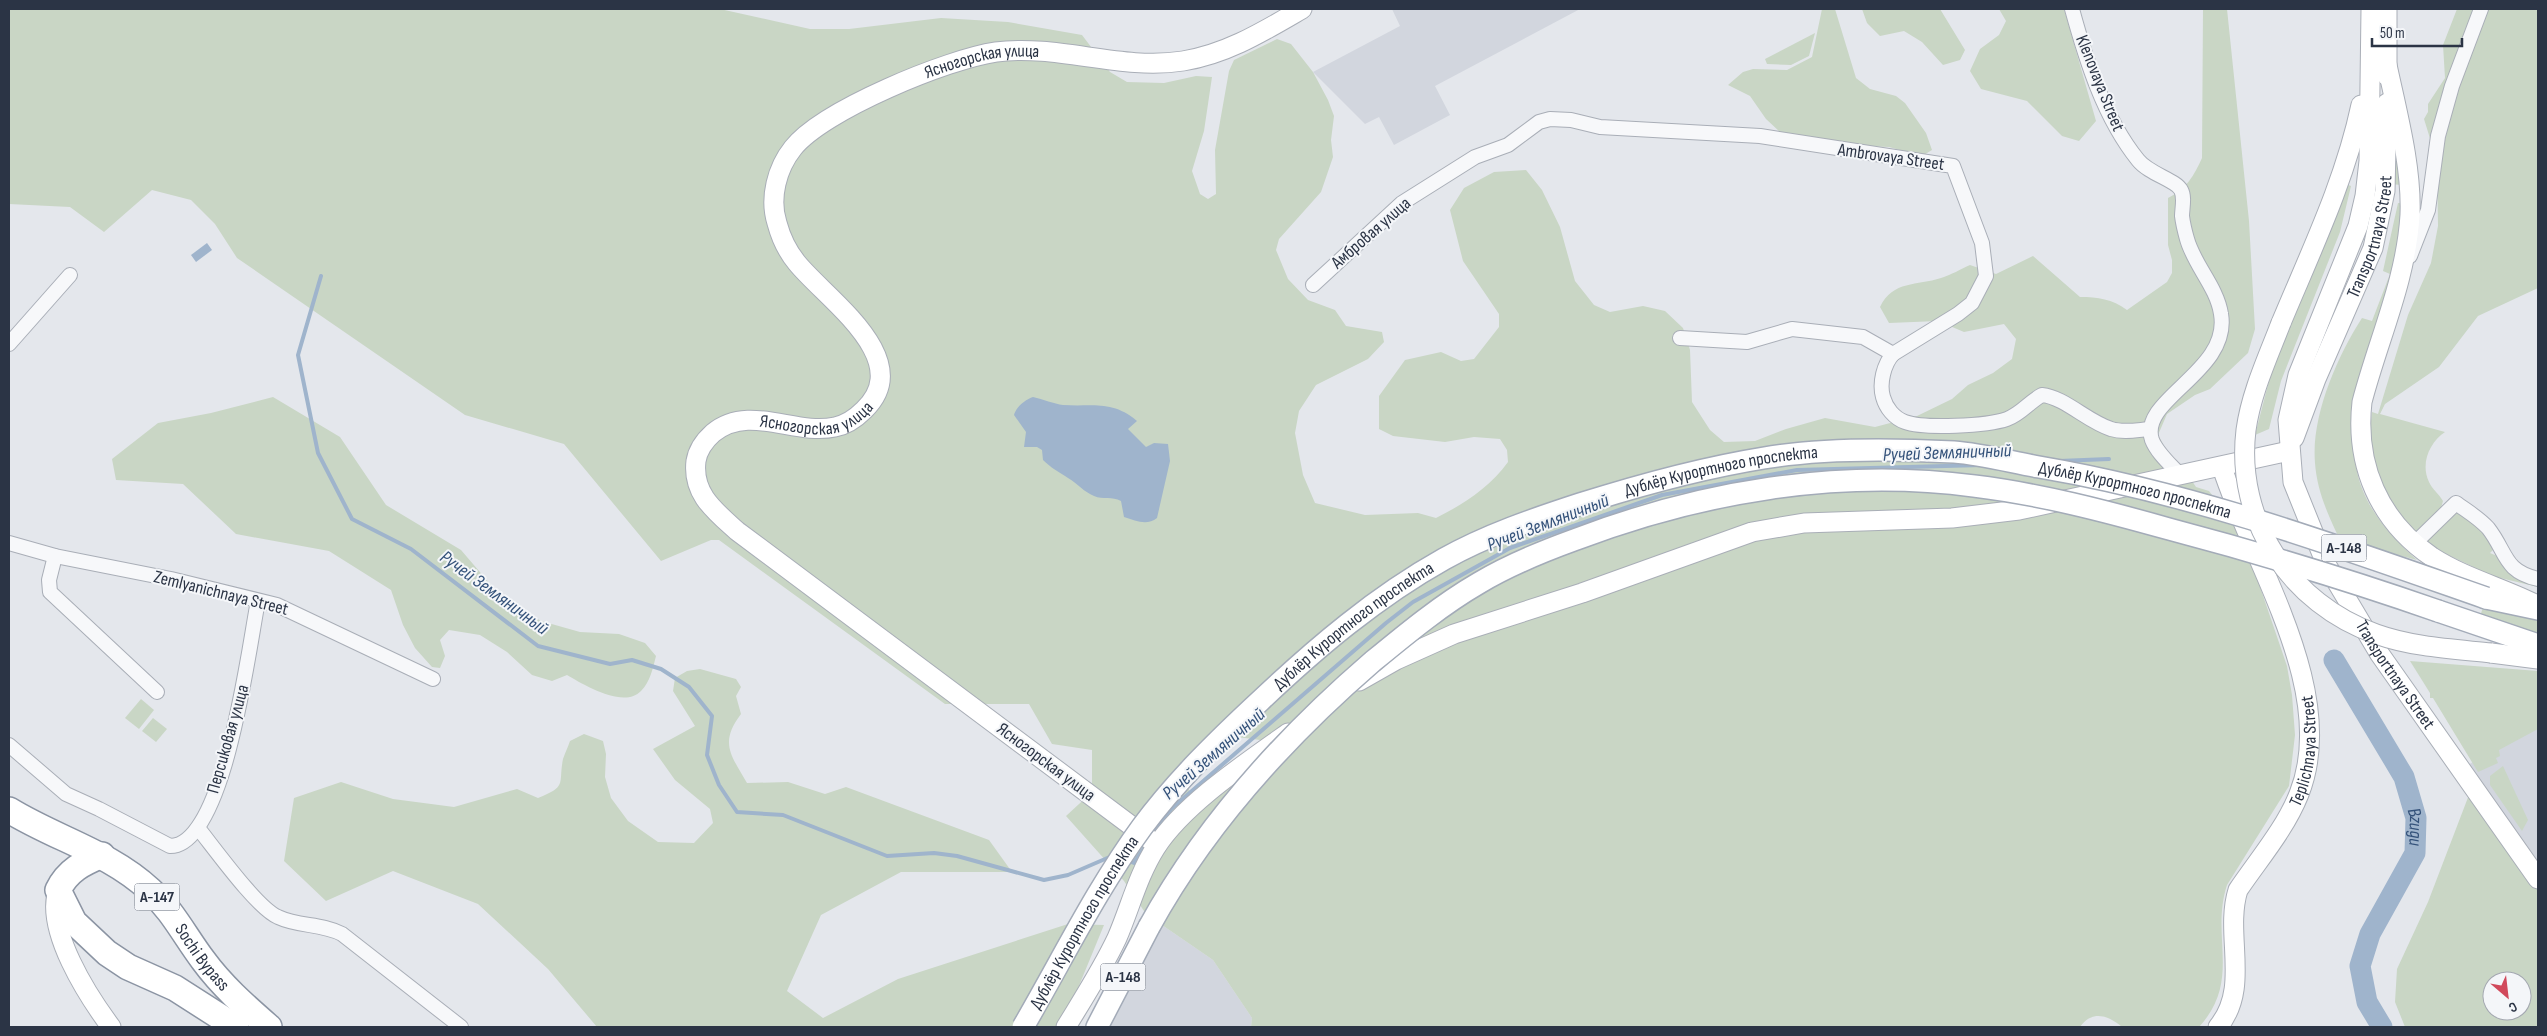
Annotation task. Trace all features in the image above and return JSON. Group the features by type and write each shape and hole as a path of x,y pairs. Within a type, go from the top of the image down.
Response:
{"highway":[{"name":"Sochi Bypass","path":"9,810 29,823 102,856 150,890 167,908 218,979 269,1027"},
{"path":"102,856 76,868 62,881 58,890 74,922 107,953 128,967 183,993 236,1027"}],"main road":[{"name":"Ясногорская улица","path":"1157,845 737,531 711,508 701,494 696,475 696,458 702,442 716,430 734,422 756,420 823,429 836,427 847,423 864,410 874,397 879,381 878,363 870,341 798,263 782,241 775,217 774,193 778,175 793,148 818,126 850,106 954,62 996,52 1042,51 1141,63 1160,64 1187,60 1219,52 1254,36 1302,9"},
{"name":"Transportnaya Street","path":"2371,9 2378,65 2385,191 2381,219 2373,248 2316,379 2289,451 2296,490 2321,553 2338,586 2379,653 2538,879"},
{"name":"Transportnaya Street","path":"2378,65 2387,9"},
{"path":"2378,65 2337,190 2281,322 2255,395 2246,430 2245,456 2254,508 2274,557 2282,568 2312,597 2336,616 2356,626 2401,641 2538,660"},
{"name":"А-148","path":"2378,65 2403,146 2410,215 2401,274 2366,387 2360,420 2365,467 2376,494 2390,518 2415,543 2444,563 2538,608"},
{"name":"Дублёр Курортного проспекта","path":"1023,1027 1099,889 1143,825 1196,763 1300,664 1385,596 1444,560 1521,525 1617,492 1766,457 1834,451 1956,452 2094,476 2199,504 2305,535 2486,598 2538,608"},
{"path":"1066,1027 1116,939 1144,867 1157,845 1176,822 1200,800 1348,689 1396,660 1454,634 1582,593 1752,532 1804,523 1952,518 2019,510 2289,451"},
{"name":"Teplichnaya Street","path":"2218,1027 2230,1006 2235,986 2237,966 2234,904 2238,890 2288,818 2300,793 2307,765 2309,745 2304,691 2296,655 2280,609 2231,497 2222,467"},
{"name":"Дублёр Курортного проспекта","path":"1097,1027 1149,927 1198,848 1242,792 1328,702 1397,641 1453,600 1509,566 1602,529 1693,502 1769,488 1834,481 1910,481 1973,486 2090,508 2318,570 2538,645"},
{"path":"58,890 54,910 65,946 74,968 111,1027"}],"street":[{"name":"Klenovaya Street","path":"2072,9 2083,48 2111,118 2123,140 2144,167 2176,184 2183,193 2182,218 2187,240 2193,258 2216,298 2221,313 2219,335 2211,355 2195,376 2157,410 2150,429"},
{"path":"2401,274 2428,210 2438,136 2452,86 2481,9"},
{"name":"Амбровая улица","path":"1313,285 1402,203 1475,157 1508,145 1539,122 1550,119 1571,120 1600,127 1760,136"},
{"name":"Ambrovaya Street","path":"1760,136 1954,166 1982,243 1986,276 1972,303 1958,314 1893,354"},
{"path":"9,344 70,274"},
{"path":"1680,338 1747,342 1792,329 1863,337 1893,354 1888,360 1883,376 1883,397 1892,415 1906,423 1962,425 1996,421 2017,414 2042,396 2055,398 2112,429 2150,429 2154,445 2180,475"},
{"path":"2415,543 2456,503 2488,529 2512,568 2524,576 2538,579"},
{"name":"Zemlyanichnaya Street","path":"9,543 55,556 171,579 291,610 433,680"},
{"path":"55,556 49,580 50,592 156,692"},
{"name":"Персиковая улица","path":"9,745 66,794 114,816 170,846 179,846 186,842 198,828 223,771 245,680 258,601"},
{"path":"198,828 265,908 287,921 320,925 342,934 461,1027"}],"shaded area":[{"path":"1392,9 1580,9 1435,86 1450,115 1394,145 1379,117 1365,124 1313,72 1400,26"},
{"path":"2538,721 2538,878 2457,772"},
{"path":"1146,914 1213,960 1252,1018 1251,1027 1097,1027"}],"green space":[{"path":"9,9 720,9 810,29 849,29 941,18 1008,22 1082,35 1110,72 1127,82 1164,83 1196,76 1212,77 1204,131 1192,171 1200,194 1208,199 1216,194 1215,150 1229,71 1234,60 1277,39 1291,44 1313,72 1334,116 1331,140 1333,157 1321,192 1279,239 1276,250 1288,279 1308,300 1335,310 1346,326 1382,332 1384,342 1368,359 1316,385 1299,411 1295,433 1303,475 1315,503 1365,515 1418,513 1436,518 1466,501 1493,480 1508,462 1507,450 1500,439 1474,437 1445,442 1393,436 1379,429 1379,396 1405,360 1441,352 1461,361 1474,359 1499,327 1499,314 1463,261 1450,210 1464,188 1494,172 1526,170 1542,190 1560,227 1575,281 1594,305 1610,312 1643,306 1665,311 1683,328 1690,350 1692,402 1710,430 1724,442 1755,441 1786,429 1825,418 1875,427 1917,416 1952,399 1968,385 1993,373 2012,359 2016,339 2004,324 1964,332 1938,321 1889,323 1880,307 1885,298 1899,288 1941,278 1970,265 1996,274 2033,256 2080,297 2105,299 2127,310 2167,282 2172,273 2172,260 2168,245 2168,198 2189,181 2202,158 2203,9 2227,9 2249,221 2255,329 2248,353 2210,389 2195,395 2167,414 2158,435 2174,464 2186,472 2196,487 2209,491 2242,534 2287,666 2292,695 2295,735 2289,786 2227,885 2223,904 2223,958 2219,992 2212,1010 2199,1027 2122,1027 2106,1017 2095,1016 2080,1027 1251,1027 1252,1018 1213,960 1146,914 1124,881 1066,816 1092,792 1092,750 1052,744 1029,704 945,704 719,540 711,540 661,561 564,444 465,415 237,258 215,224 191,200 152,190 104,232 70,207 9,204","holes":["1215,734 1260,740 1266,750 1191,796 1181,762"]},
{"path":"1822,9 1835,9 1856,78 1870,89 1896,96 1905,103 1926,133 1932,150 1922,156 1889,147 1846,145 1780,132 1766,119 1750,96 1728,85 1743,72 1753,69 1787,70 1812,57"},
{"path":"1862,9 1940,9 1965,50 1960,60 1943,65 1922,42 1904,31 1880,36 1867,23"},
{"path":"1999,9 2064,9 2096,121 2079,141 2062,136 2027,101 1981,89 1970,71 1980,49 1999,35 2006,21"},
{"path":"2457,9 2538,9 2538,288 2478,316 2439,367 2385,404 2380,414 2445,432 2435,441 2426,460 2426,475 2430,485 2443,501 2440,511 2460,511 2486,534 2494,549 2490,553 2538,573 2538,587 2492,576 2438,550 2405,528 2374,472 2369,439 2372,412 2378,414 2408,315 2431,263 2438,226 2437,161 2424,119 2428,112 2428,104 2445,78 2443,45"},
{"path":"1815,33 1809,56 1791,65 1767,64 1765,59"},
{"path":"2395,141 2401,185 2391,184"},
{"path":"2343,183 2351,186 2340,232 2281,381 2269,429 2255,435 2271,373"},
{"path":"2398,203 2407,204 2356,466 2364,494 2378,518 2396,540 2417,560 2340,540 2327,512 2315,463 2317,426 2335,369 2362,318 2372,321 2390,274 2383,271"},
{"path":"273,397 340,437 386,505 461,550 503,599 541,621 580,632 619,634 645,643 656,656 651,675 641,691 634,696 625,698 604,694 567,675 552,681 532,675 507,652 480,635 449,630 440,640 445,656 440,668 432,667 415,648 403,625 391,590 329,551 236,534 183,484 116,480 112,459 158,423 211,413"},
{"path":"2484,605 2538,621 2538,637 2480,616"},
{"path":"2410,661 2538,671 2538,729 2499,750 2500,756 2496,758 2498,763 2478,772 2433,698 2430,698 2430,693"},
{"path":"700,669 736,679 741,687 736,696 741,714 730,733 729,741 732,757 747,783 788,782 825,794 846,787 989,840 1012,872 901,872 821,915 787,991 823,1018 898,979 1068,924 1104,925 1062,1027 597,1027 548,969 478,904 393,871 326,901 284,861 294,798 341,782 393,799 454,807 517,789 538,798 558,787 561,779 563,759 570,741 584,734 603,741 606,754 605,777 611,798 628,821 658,842 694,843 713,823 710,809 675,780 653,749 695,726 673,691 675,678 687,671"},
{"path":"141,699 154,710 139,729 125,718"},
{"path":"153,718 167,729 156,742 142,731"},
{"path":"2503,766 2528,820 2522,831 2490,785 2490,776"},
{"path":"2472,787 2538,878 2538,1027 2405,1027 2395,1002 2397,969 2428,902"}],"water":[{"path":"207,243 212,250 196,262 191,255"},
{"path":"1033,397 1063,405 1111,407 1128,414 1137,421 1128,429 1146,447 1154,443 1168,444 1170,461 1157,518 1145,522 1124,517 1121,501 1090,494 1046,463 1043,460 1042,450 1037,447 1024,447 1026,432 1014,415 1022,404"}],"waterway":[{"name":"Ручей Земляничный","path":"321,276 298,355 318,453 352,519 411,549 538,646 610,664 632,660 661,669 689,687 712,716 707,755 719,785 737,812 783,815 887,856 934,853 957,856 1044,880 1068,875 1112,856"},
{"name":"Ручей Земляничный","path":"2059,461 2109,459"},
{"name":"Ручей Земляничный","path":"1152,836 1171,809 1386,623 1413,602 1510,548 1662,495 1797,470 1982,465"},
{"name":"Bzugu","path":"2334,660 2404,777 2416,818 2415,853 2370,934 2360,966 2367,1002 2382,1027"},
{"name":"Ручей Земляничный","path":"1126,860 1134,863 1147,844"}]}
